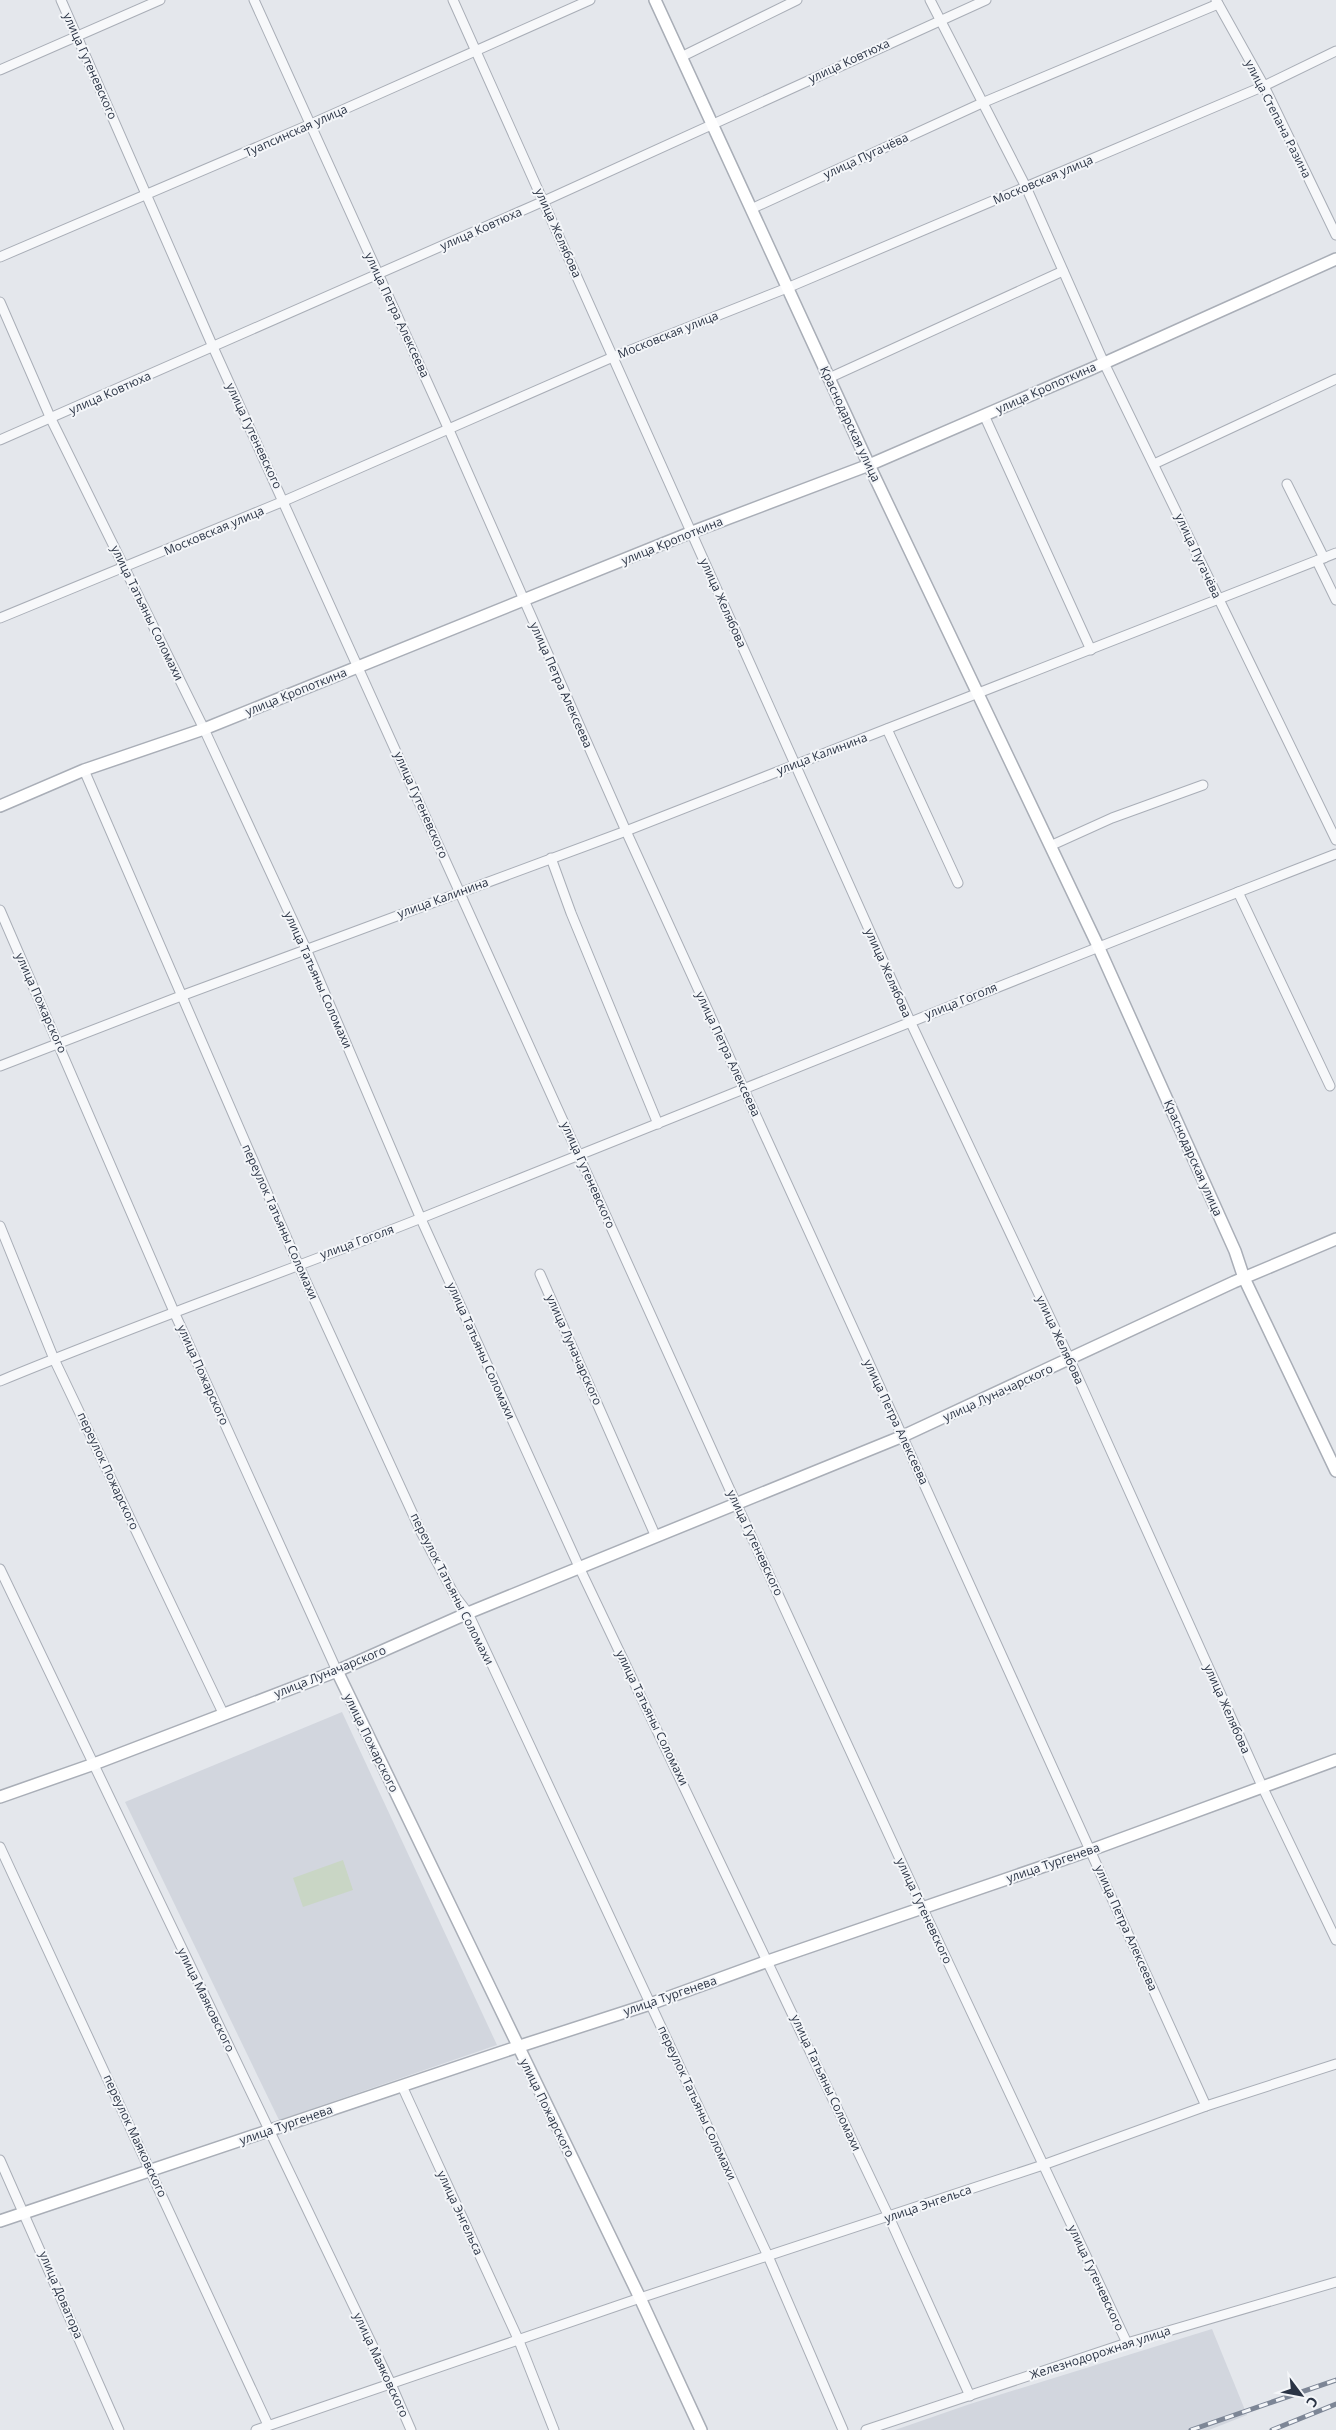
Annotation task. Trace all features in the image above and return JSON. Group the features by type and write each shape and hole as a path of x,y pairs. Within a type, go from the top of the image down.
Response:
{"main road":[{"name":"Краснодарская улица","path":"655,0 869,465 1098,946 1235,1251 1244,1278 1336,1471"},
{"name":"улица Кропоткина","path":"0,806 84,770 204,729 692,532 869,465 1104,363 1336,258"},
{"name":"улица Луначарского","path":"0,1797 94,1764 223,1713 337,1671 468,1614 903,1436 1244,1278 1336,1239"},
{"name":"улица Пожарского","path":"337,1671 517,2047 640,2298 701,2430"},
{"name":"улица Тургенева","path":"0,2221 650,2004 768,1961 1091,1850 1336,1760"}],"street":[{"name":"улица Гутеневского","path":"61,0 213,347 736,1503 923,1909 1128,2343"},
{"path":"0,70 160,0"},
{"name":"улица Петра Алексеева","path":"254,0 450,430 626,831 903,1436 1206,2106"},
{"name":"улица Желябова","path":"453,0 910,1021 1070,1360 1262,1786 1336,1940"},
{"name":"Туапсинская улица","path":"0,257 311,124 590,0"},
{"path":"681,57 797,0"},
{"name":"улица Пугачёва","path":"930,0 1026,187 1104,363 1336,840"},
{"name":"улица Ковтюха","path":"0,440 544,201 986,0"},
{"name":"улица Степана Разина","path":"982,103 1217,2 1264,86 1336,235"},
{"name":"Московская улица","path":"0,618 284,501 450,430 613,357 787,288 1264,86 1336,51"},
{"name":"улица Пугачёва","path":"751,209 982,103"},
{"path":"829,378 1063,271"},
{"name":"улица Татьяны Соломахи","path":"0,302 51,418 204,729 306,949 421,1219 580,1569 890,2217 970,2396"},
{"path":"1154,464 1336,379"},
{"path":"984,415 1090,650"},
{"path":"1287,484 1336,600"},
{"name":"улица Калинина","path":"0,1066 460,891 626,831 1336,553"},
{"path":"887,729 958,883"},
{"name":"переулок Татьяны Соломахи","path":"84,770 298,1264 422,1534 455,1596 468,1614 768,2256 843,2430"},
{"path":"1050,846 1112,818 1203,786"},
{"name":"улица Гоголя","path":"0,1381 175,1314 298,1264 421,1219 579,1154 745,1091 910,1021 1098,946 1336,854"},
{"path":"551,858 571,913 658,1124"},
{"path":"1238,892 1330,1086"},
{"name":"улица Пожарского","path":"0,910 60,1044 175,1314 337,1671"},
{"name":"переулок Пожарского","path":"0,1226 54,1359 223,1713"},
{"name":"улица Луначарского","path":"540,1274 656,1537"},
{"name":"улица Маяковского","path":"0,1570 391,2384 411,2430"},
{"name":"переулок Маяковского","path":"0,1847 268,2425"},
{"name":"улица Энгельса","path":"256,2430 640,2298 1043,2165 1206,2106 1336,2064"},
{"name":"улица Энгельса","path":"402,2086 519,2341"},
{"name":"улица Доватора","path":"0,2160 25,2212 119,2430"},
{"name":"Железнодорожная улица","path":"866,2430 1128,2343 1336,2282"},
{"path":"519,2341 554,2430"}],"shaded area":[{"path":"342,1712 497,2045 279,2120 125,1802"},
{"path":"1212,2329 1247,2415 1209,2430 895,2430 970,2404"}],"green space":[{"path":"343,1860 353,1890 303,1907 293,1878"}],"railway":[{"path":"1191,2430 1336,2380"},
{"path":"1272,2430 1336,2404"}]}
